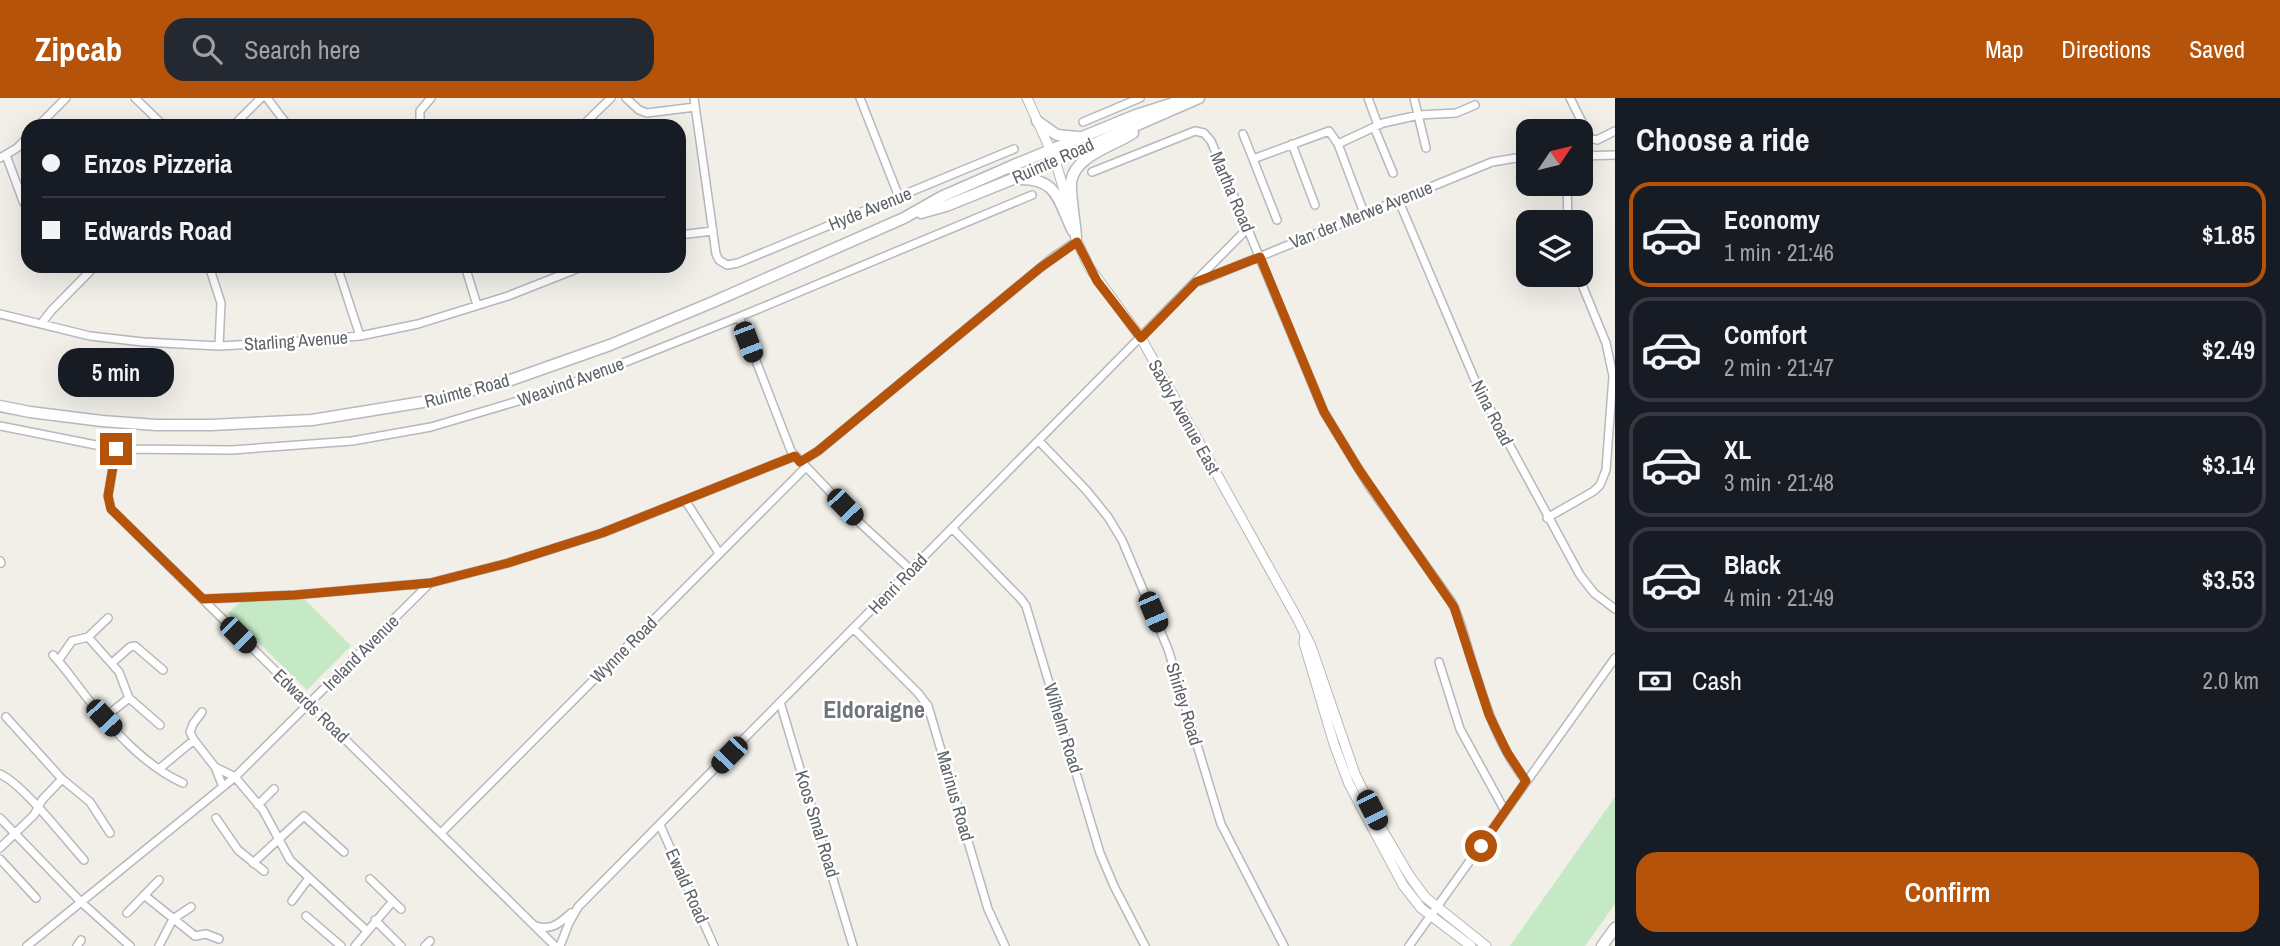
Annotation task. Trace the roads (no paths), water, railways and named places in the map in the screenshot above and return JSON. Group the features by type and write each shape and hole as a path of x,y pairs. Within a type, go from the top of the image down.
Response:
{"main road":[{"name":"Ruimte Road","path":"904,218 946,206 1013,179 1090,135 1136,115 1189,98"},
{"name":"Ruimte Road","path":"0,408 156,425 212,425 312,420 435,400 508,381 610,345 904,218 941,197 1140,125 1199,98"},
{"path":"1037,121 1057,135 1074,138 1090,135"},
{"path":"1076,239 1071,184 1076,168 1086,159 1124,139 1140,125"},
{"path":"1013,179 1028,178 1051,187 1059,196 1076,239"},
{"path":"1602,946 1615,928"}],"street":[{"path":"45,119 66,98"},
{"path":"135,98 157,119"},
{"path":"240,119 261,98"},
{"path":"267,98 283,119"},
{"path":"420,119 420,111 431,98"},
{"path":"589,119 611,98"},
{"path":"626,98 639,110 647,113 695,107"},
{"path":"686,234 713,232 695,98"},
{"path":"860,98 899,197"},
{"name":"Saxby Avenue East","path":"1027,98 1065,188 1076,239 1097,281 1141,338 1305,634 1362,789 1383,831 1434,911 1471,946"},
{"path":"1083,122 1140,98"},
{"path":"1368,98 1393,173"},
{"path":"1414,98 1426,148"},
{"path":"1570,98 1590,138 1597,140 1615,131"},
{"path":"1338,144 1376,126 1419,115 1457,113 1475,105"},
{"name":"Martha Road","path":"1091,172 1195,131 1204,133 1211,141 1324,412 1369,486 1454,607 1489,715 1507,752 1526,781"},
{"path":"1253,159 1329,131 1338,144 1364,214"},
{"path":"1244,134 1277,220"},
{"path":"21,142 3,157 21,197"},
{"path":"1292,144 1315,205"},
{"name":"Hyde Avenue","path":"713,232 716,254 724,264 738,263 1014,149"},
{"path":"1593,156 1615,155"},
{"name":"Van der Merwe Avenue","path":"1196,282 1492,162 1516,158"},
{"name":"Weavind Avenue","path":"0,426 116,449 232,450 352,441 431,427 555,390 1032,195"},
{"name":"Nina Road","path":"1398,199 1477,385 1547,518 1583,580 1594,593 1615,609"},
{"name":"Henri Road","path":"560,946 578,907 1248,228"},
{"path":"203,599 295,595 430,583 508,563 602,533 685,500 800,462 818,451 1076,239"},
{"path":"41,324 88,273"},
{"path":"211,273 220,303 219,346"},
{"path":"339,273 360,336"},
{"path":"467,273 477,304"},
{"name":"Starling Avenue","path":"0,314 90,335 143,342 219,346 360,336 418,324 567,273"},
{"path":"1547,518 1594,491 1600,485 1606,470 1612,391 1611,360 1583,287"},
{"path":"739,317 787,442 800,462 911,570"},
{"name":"Shirley Road","path":"1039,441 1087,491 1122,540 1168,649 1221,824 1284,946"},
{"name":"Edwards Road","path":"116,449 108,496 111,509 555,946"},
{"name":"Wynne Road","path":"441,833 719,553 800,462"},
{"path":"685,500 719,553"},
{"name":"Wilhelm Road","path":"953,529 1026,606 1100,852 1145,946"},
{"name":"Ireland Avenue","path":"27,946 235,777 430,583"},
{"path":"108,618 88,637 72,641 56,658 104,718 130,745 159,769 183,783"},
{"name":"Marinus Road","path":"854,629 928,706 988,909 1005,946"},
{"path":"88,637 121,676 129,698 160,725"},
{"path":"111,663 135,646 163,670"},
{"path":"1409,946 1615,658"},
{"path":"1439,662 1460,729 1505,811"},
{"path":"104,718 129,698"},
{"name":"Koos Smal Road","path":"780,702 853,946"},
{"path":"202,712 191,728 194,740 215,767 223,787"},
{"path":"6,717 62,779 90,802 110,834"},
{"path":"159,769 194,740"},
{"path":"215,767 235,777 267,816 286,855 366,931"},
{"path":"0,774 10,779 83,860"},
{"path":"0,848 34,815 62,779"},
{"path":"258,805 274,789"},
{"path":"253,863 304,816 344,852"},
{"path":"0,818 81,902 130,946"},
{"path":"216,818 238,850 264,871"},
{"name":"Ewald Road","path":"660,825 714,946"},
{"path":"0,859 36,898"},
{"path":"292,901 309,878"},
{"path":"370,879 401,909"},
{"path":"127,913 159,880"},
{"path":"144,895 195,936 208,935 219,939"},
{"path":"355,946 393,901"},
{"path":"159,946 173,919 191,907"},
{"path":"535,925 544,928 554,926 578,907"},
{"name":"Saxby Avenue East","path":"1434,911 1486,946"},
{"path":"306,916 341,946"},
{"path":"375,920 401,946"}],"district":[{"name":"Eldoraigne","path":"874,710"}]}
